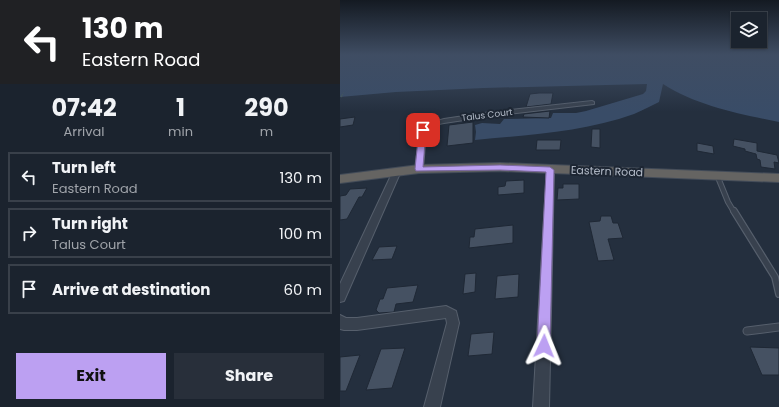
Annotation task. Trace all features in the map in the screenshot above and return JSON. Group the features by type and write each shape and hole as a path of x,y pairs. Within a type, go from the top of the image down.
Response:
{"highway":[{"name":"Eastern Road","path":"340,179 419,169 500,167 779,178"}],"street":[{"name":"Talus Court","path":"419,169 423,130 432,124 491,114 592,103"},
{"path":"541,407 550,170"},
{"path":"340,297 397,171"},
{"path":"340,321 344,324 357,324 446,312 452,315 453,323 432,407"}],"lane":[{"path":"717,175 728,202 777,278 779,294"},
{"path":"747,331 779,328"}],"path":[{"path":"341,97 344,92"}],"water":[{"path":"340,74 779,74 779,122 704,104 676,92 663,84 659,102 634,114 615,120 556,132 475,140 475,125 482,123 500,124 504,119 551,118 553,113 576,113 586,111 643,94 646,91 647,84 484,88 396,92 340,97"}],"building":[{"path":"553,93 551,104 526,107 530,94"},
{"path":"550,111 549,118 523,117 524,114"},
{"path":"355,117 353,125 340,127 340,119"},
{"path":"473,122 473,143 447,146 449,125"},
{"path":"592,129 600,129 600,148 591,147"},
{"path":"734,139 757,143 757,151 777,155 779,163 774,162 775,169 761,167 760,160 757,159 756,154 733,146"},
{"path":"537,140 561,140 560,150 536,150"},
{"path":"697,143 713,146 714,154 697,151"},
{"path":"524,180 524,193 498,195 498,187 505,186 506,181"},
{"path":"563,184 579,184 579,199 557,200 558,188 563,188"},
{"path":"367,188 362,197 359,197 347,219 340,220 340,196 346,195 350,189"},
{"path":"601,216 611,216 613,223 618,223 623,238 608,239 614,260 598,261 589,222 600,221"},
{"path":"513,225 513,243 469,248 470,237 474,237 475,229"},
{"path":"397,246 392,259 372,260 379,247"},
{"path":"476,273 475,292 463,294 465,274"},
{"path":"519,274 518,297 495,299 497,276"},
{"path":"418,285 413,302 396,304 394,312 379,313 376,310 380,299 383,299 387,288"},
{"path":"494,332 492,354 468,356 471,334"},
{"path":"750,347 779,348 779,375 762,375"},
{"path":"405,348 392,388 366,390 381,349"},
{"path":"360,355 346,391 340,391 340,357"}],"route":[{"path":"423,130 419,169 500,167 550,170 544,346"}]}
